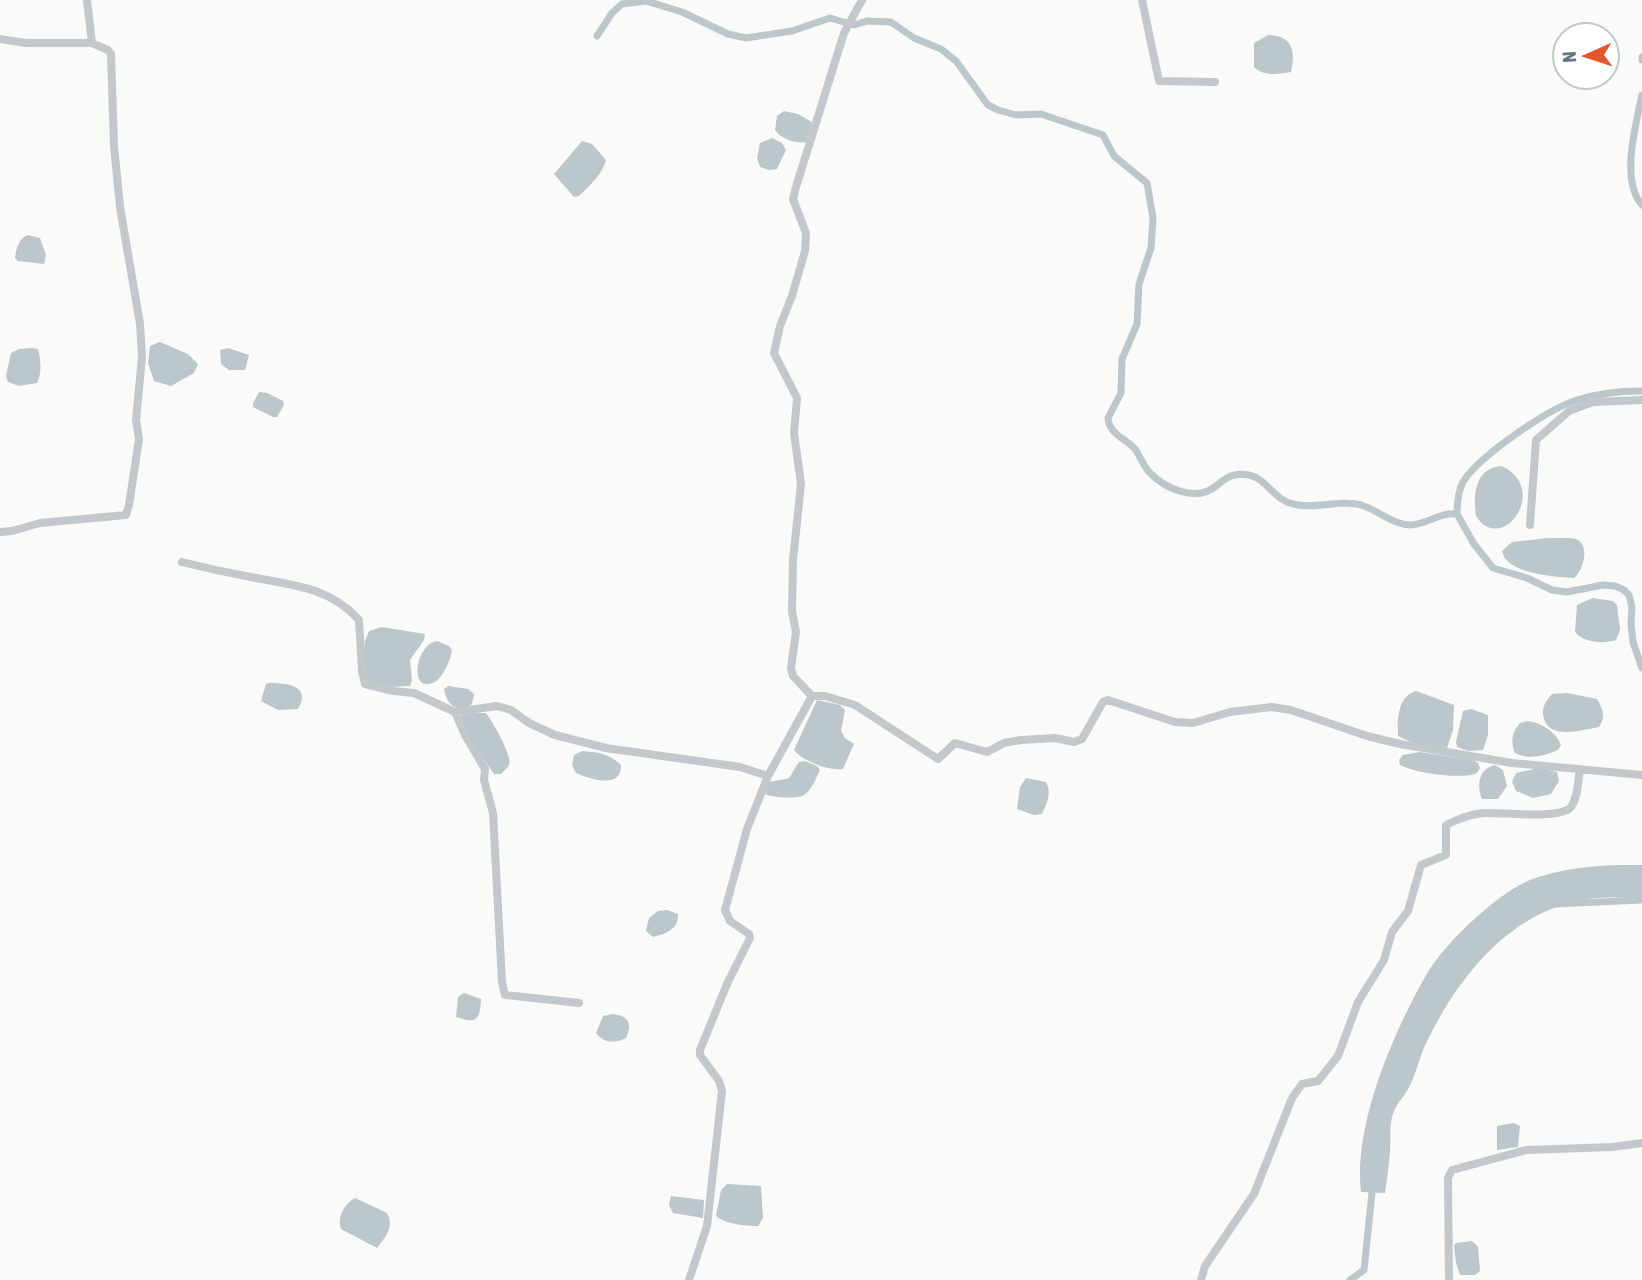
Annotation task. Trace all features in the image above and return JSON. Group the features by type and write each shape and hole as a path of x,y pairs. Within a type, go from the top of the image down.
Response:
{"street":[{"path":"87,0 92,43"},
{"path":"862,0 844,33 793,199 806,233 805,251 780,326 774,353 797,398 794,433 802,484 793,560 792,611 796,632 792,668 793,676 812,696 825,696 855,705 938,759 955,743 987,752 1004,743 1021,740 1055,738 1074,742 1082,739 1101,706 1108,700 1175,722 1193,723 1245,709 1291,709 1367,736 1399,744 1512,763 1642,775"},
{"path":"1142,0 1159,81 1215,82"},
{"path":"0,38 26,43 92,43 111,54 114,146 120,207 140,324 142,358 136,420 139,439 126,515 40,523 0,532"},
{"path":"1530,525 1536,440 1569,411 1593,401 1642,400"},
{"path":"182,562 306,586 332,597 359,620 365,684 415,693 455,712 497,706 511,710 529,723 568,739 649,755 740,767 768,776"},
{"path":"689,1280 707,1226 722,1091 700,1050 727,984 750,938 730,921 725,910 747,829 768,776 812,696"},
{"path":"455,712 485,769 484,780 493,813 502,982 505,995 579,1003"},
{"path":"1202,1280 1205,1265 1254,1194 1292,1098 1302,1084 1318,1081 1338,1056 1358,1002 1384,960 1392,932 1408,911 1421,865 1446,855 1446,825 1460,818 1485,813 1541,814 1566,810 1571,807 1575,797 1580,769"},
{"path":"1449,1280 1448,1178 1452,1170 1526,1150 1613,1147 1642,1143"}],"shaded area":[{"path":"1268,35 1287,41 1293,57 1291,72 1267,74 1254,67 1254,43"},
{"path":"784,111 798,114 812,122 806,142 789,140 775,130 777,116"},
{"path":"772,138 782,143 786,150 777,169 769,170 760,167 757,158 760,143"},
{"path":"582,141 592,144 606,160 595,180 579,196 574,197 554,174"},
{"path":"28,235 40,238 46,255 44,264 18,261 15,258 20,241"},
{"path":"160,342 188,354 198,364 194,373 171,386 154,381 148,363 150,346"},
{"path":"228,348 249,355 245,370 229,370 221,364 220,350"},
{"path":"38,349 40,358 37,383 19,386 8,382 6,376 11,353"},
{"path":"259,392 283,401 284,405 277,417 253,407"},
{"path":"1502,466 1516,477 1522,490 1522,503 1517,515 1508,524 1498,528 1486,526 1476,516 1475,499 1481,477 1493,468"},
{"path":"1573,538 1581,542 1584,558 1574,578 1532,573 1512,565 1505,559 1502,551 1512,542"},
{"path":"1593,598 1613,601 1617,605 1620,630 1616,640 1594,642 1575,632 1577,605"},
{"path":"382,627 425,634 424,640 410,660 410,686 388,687 367,682 365,641 369,631"},
{"path":"437,641 449,646 451,654 436,681 422,683 418,675 419,659 427,646"},
{"path":"266,684 289,685 299,690 302,695 298,709 278,710 261,701"},
{"path":"448,686 468,689 474,694 472,704 458,708 450,703 444,689"},
{"path":"1416,691 1454,705 1453,730 1447,748 1413,743 1398,736 1402,703"},
{"path":"1567,693 1597,699 1603,713 1599,727 1560,732 1547,725 1543,715 1546,703 1552,694"},
{"path":"817,700 840,705 845,710 841,731 845,738 854,744 843,769 816,764 794,750"},
{"path":"1471,709 1488,715 1488,735 1483,750 1468,751 1457,747 1463,711"},
{"path":"486,713 501,739 508,754 509,765 501,774 494,774 471,741 460,716"},
{"path":"1528,721 1552,732 1561,745 1558,750 1536,756 1515,753 1512,741 1514,734 1520,723"},
{"path":"582,751 612,758 621,765 620,773 616,778 604,781 576,773 572,765 574,755"},
{"path":"1419,752 1473,760 1480,768 1477,773 1470,775 1450,776 1416,771 1400,765 1399,760 1403,755"},
{"path":"805,761 820,770 807,793 791,797 765,794 769,782 789,778 799,762"},
{"path":"1495,765 1503,770 1507,786 1498,799 1482,799 1480,778 1485,770"},
{"path":"1539,768 1557,772 1559,781 1551,794 1533,798 1516,791 1512,782 1516,773"},
{"path":"1026,778 1046,782 1048,786 1049,794 1042,814 1034,815 1017,809 1020,787"},
{"path":"1642,865 1642,900 1605,897 1570,902 1539,914 1511,932 1486,954 1464,981 1427,1041 1410,1085 1394,1110 1385,1193 1361,1192 1363,1138 1379,1079 1402,1021 1436,960 1488,907 1517,886 1563,871"},
{"path":"667,910 678,914 676,924 667,932 653,937 646,931 649,918 658,911"},
{"path":"464,993 481,999 480,1012 473,1020 456,1017 458,997"},
{"path":"613,1014 626,1019 629,1028 626,1038 610,1042 596,1033 603,1016"},
{"path":"1514,1123 1520,1126 1518,1147 1497,1150 1497,1126"},
{"path":"727,1184 761,1186 763,1218 758,1226 730,1223 716,1216 721,1190"},
{"path":"671,1196 704,1200 703,1218 673,1213 669,1205"},
{"path":"355,1198 387,1213 389,1227 377,1248 341,1229 342,1211"},
{"path":"1472,1241 1478,1247 1480,1271 1475,1275 1460,1275 1454,1246 1456,1243"}],"waterway":[{"path":"597,36 612,13 622,4 646,1 682,12 728,34 746,38 792,31 830,18 854,25 867,21 891,22 914,38 941,49 956,61 988,105 1016,115 1041,114 1103,135 1114,156 1147,183 1153,218 1151,248 1139,284 1137,324 1122,359 1121,393 1108,418 1111,428 1135,449 1155,478 1172,488 1199,493 1208,491 1227,478 1244,474 1255,477 1286,502 1302,506 1352,503 1411,525 1457,514 1474,544 1493,568 1527,578 1552,590 1567,592 1603,585 1624,590 1629,595 1632,607 1633,642 1642,668"},
{"path":"1642,95 1631,167 1635,194 1642,205"},
{"path":"1457,514 1460,490 1471,471 1498,447 1532,423 1577,400 1610,393 1642,391"},
{"path":"1554,904 1642,900"},
{"path":"1350,1280 1364,1270 1373,1183"}]}
